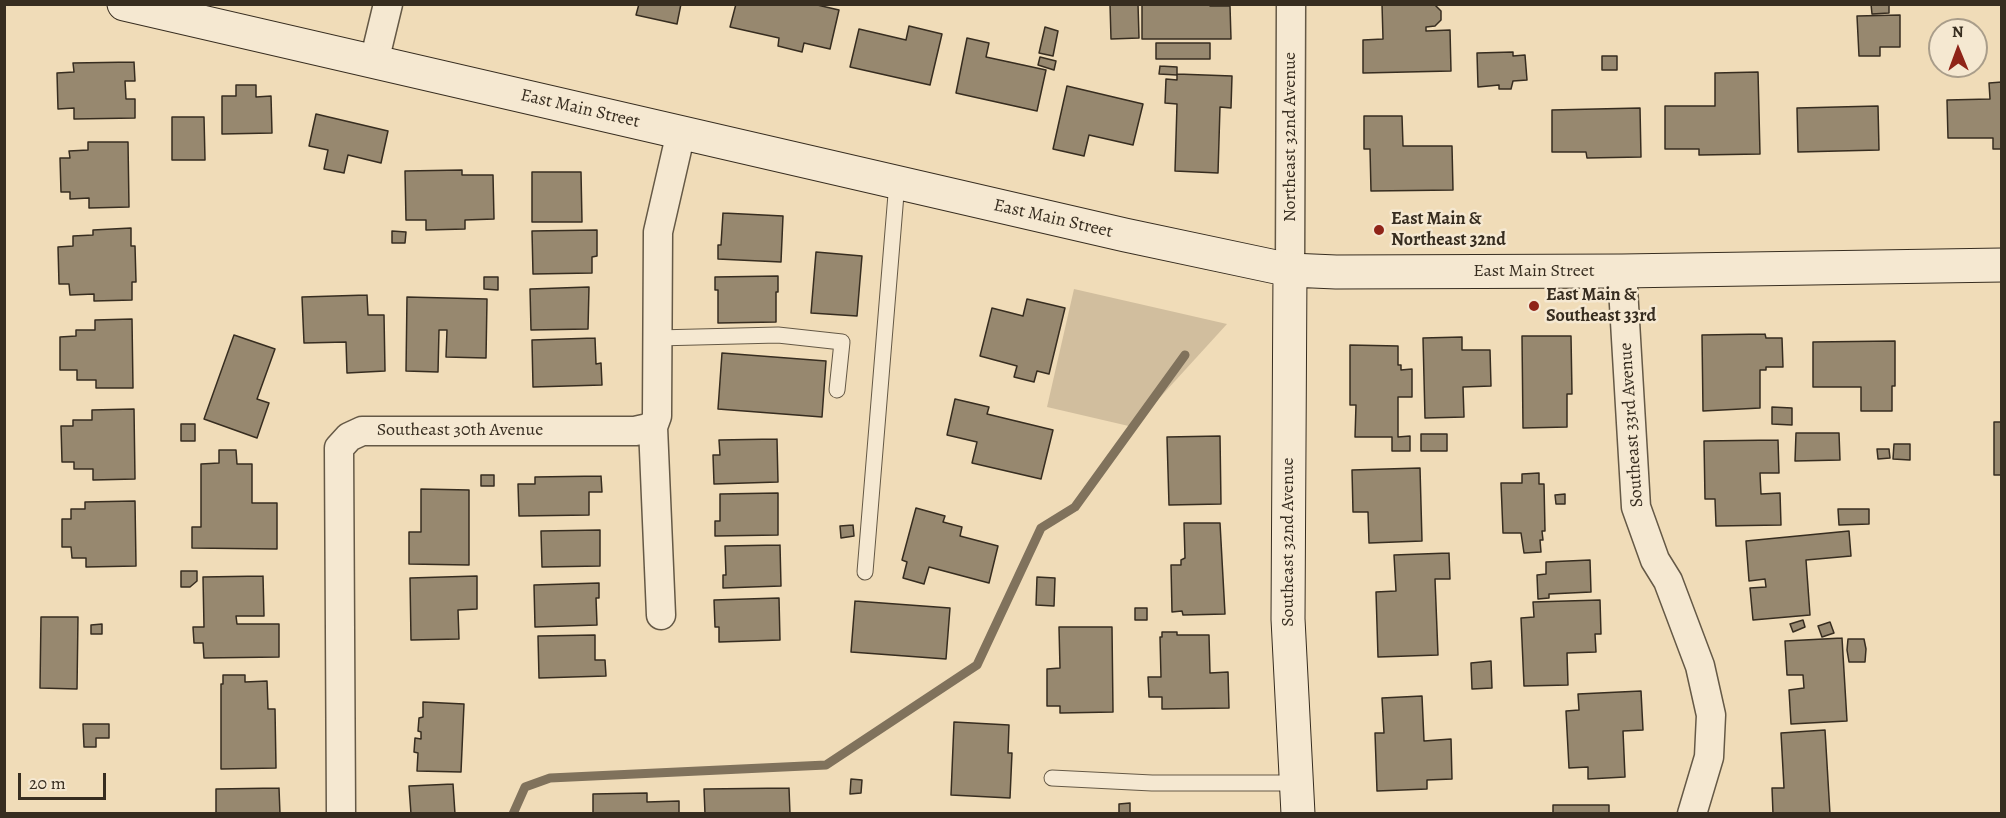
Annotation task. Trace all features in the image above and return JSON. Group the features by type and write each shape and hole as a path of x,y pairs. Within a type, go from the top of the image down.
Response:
{"main road":[{"name":"East Main Street","path":"124,4 1125,235 1290,270 1336,272 1622,271 2001,265"},
{"name":"Southeast 32nd Avenue","path":"1290,270 1288,597 1297,798"}],"street":[{"path":"374,62 388,4"},
{"name":"Northeast 32nd Avenue","path":"1290,270 1291,4"},
{"path":"661,615 652,427 657,416 658,232 681,132"},
{"name":"Southeast 33rd Avenue","path":"1622,271 1636,507 1655,560 1668,581 1697,656 1711,715 1709,757 1692,813"},
{"name":"Southeast 30th Avenue","path":"341,813 339,448 349,437 362,431 635,431 652,427"}],"lane":[{"path":"866,572 897,182"},
{"path":"657,338 778,335 842,342 837,390"},
{"path":"1052,778 1152,783 1297,798"}],"shaded area":[{"path":"1074,289 1227,324 1133,427 1047,407"}],"building":[{"path":"639,4 681,4 677,24 636,15"},
{"path":"736,4 813,4 839,10 830,49 804,43 802,52 778,46 779,38 730,27"},
{"path":"1110,4 1138,4 1139,38 1111,39"},
{"path":"1142,4 1230,6 1231,39 1142,39"},
{"path":"1382,4 1435,5 1441,11 1441,20 1435,26 1426,27 1426,31 1450,30 1451,71 1363,73 1363,40 1383,39"},
{"path":"1871,4 1889,4 1889,13 1872,14"},
{"path":"1900,15 1900,47 1880,47 1880,56 1859,56 1857,16"},
{"path":"909,26 942,34 930,85 850,67 859,29 906,40"},
{"path":"1045,27 1058,31 1053,56 1039,53"},
{"path":"967,38 989,43 986,57 1046,70 1037,111 956,93"},
{"path":"1156,43 1210,43 1210,59 1156,59"},
{"path":"1513,52 1513,56 1525,55 1527,80 1513,81 1511,89 1499,89 1499,85 1478,87 1477,53"},
{"path":"1602,56 1617,56 1617,70 1602,70"},
{"path":"1040,57 1056,61 1054,70 1038,65"},
{"path":"134,62 135,81 125,81 126,99 135,99 135,118 74,119 74,108 58,109 57,73 74,72 73,63"},
{"path":"1160,66 1177,67 1177,75 1159,74"},
{"path":"1758,72 1760,154 1699,155 1699,149 1665,149 1665,106 1715,106 1715,73"},
{"path":"1177,74 1232,76 1231,108 1220,107 1218,173 1175,171 1177,104 1165,103 1166,79 1177,80"},
{"path":"2002,82 2002,149 1993,149 1993,138 1948,138 1947,100 1990,99 1989,83"},
{"path":"236,85 256,85 256,97 271,96 272,133 222,134 222,96 236,96"},
{"path":"1067,86 1143,104 1133,145 1089,135 1084,156 1053,149"},
{"path":"1878,106 1879,150 1798,152 1797,108"},
{"path":"1640,108 1641,157 1587,158 1586,152 1552,152 1552,110"},
{"path":"316,114 388,131 381,163 348,155 344,173 324,169 328,150 309,146"},
{"path":"1364,116 1402,116 1403,146 1452,146 1453,190 1371,191 1370,149 1364,149"},
{"path":"172,117 204,117 205,160 172,160"},
{"path":"88,142 128,142 129,207 89,208 89,198 70,199 70,192 61,192 60,158 70,158 69,151 88,150"},
{"path":"462,170 462,175 493,175 494,219 465,220 465,229 426,230 426,220 406,220 405,171"},
{"path":"532,172 581,172 582,222 532,222"},
{"path":"723,213 783,216 781,262 718,259"},
{"path":"131,228 131,246 135,246 136,282 132,282 132,300 94,301 94,294 70,295 69,284 59,284 58,247 73,246 73,236 93,235 93,230"},
{"path":"597,230 597,256 592,257 592,273 533,274 532,231"},
{"path":"392,231 406,232 405,243 392,243"},
{"path":"816,252 862,256 857,316 811,313"},
{"path":"778,276 776,322 718,323 718,290 715,290 715,277"},
{"path":"484,277 498,277 498,290 484,289"},
{"path":"589,287 588,329 531,330 530,289"},
{"path":"367,295 368,315 384,315 385,371 347,373 346,342 304,343 302,297"},
{"path":"407,297 487,299 486,358 446,357 447,330 439,330 438,372 406,371"},
{"path":"1027,299 1065,308 1049,374 1037,371 1034,382 1014,377 1017,366 980,356 992,308 1023,316"},
{"path":"132,319 133,388 96,388 96,380 77,380 77,370 60,370 60,337 76,336 76,330 95,330 95,320"},
{"path":"1765,334 1766,338 1782,338 1783,367 1766,367 1766,370 1760,370 1760,408 1703,411 1702,335"},
{"path":"234,335 275,349 257,399 269,403 257,438 204,419"},
{"path":"1522,336 1571,336 1572,394 1567,394 1567,427 1523,428"},
{"path":"1462,337 1462,350 1490,350 1491,386 1463,387 1464,417 1425,418 1423,338"},
{"path":"595,338 596,364 601,363 602,385 533,387 532,340"},
{"path":"1895,341 1895,386 1892,386 1892,411 1861,411 1861,387 1813,387 1813,342"},
{"path":"1350,345 1398,346 1398,365 1401,365 1401,370 1412,369 1412,397 1398,397 1398,437 1410,436 1410,451 1392,451 1392,437 1355,437 1356,405 1350,405"},
{"path":"722,353 826,361 822,417 718,409"},
{"path":"955,399 989,407 987,414 1053,430 1041,479 972,463 977,442 947,435"},
{"path":"1772,407 1792,408 1792,425 1772,424"},
{"path":"134,409 135,479 93,480 93,469 74,469 74,462 62,462 61,426 73,426 73,420 92,420 92,410"},
{"path":"1994,422 2002,422 2002,475 1994,475"},
{"path":"181,424 195,424 195,441 181,441"},
{"path":"1796,433 1839,433 1840,460 1795,461"},
{"path":"1421,434 1447,434 1447,451 1421,451"},
{"path":"1220,436 1221,504 1169,505 1167,437"},
{"path":"777,439 778,482 714,484 713,455 720,455 719,440"},
{"path":"1778,440 1779,473 1760,473 1761,494 1780,493 1781,525 1716,526 1715,499 1705,499 1704,441"},
{"path":"1894,444 1910,444 1910,460 1893,459"},
{"path":"1877,449 1889,449 1890,458 1878,459"},
{"path":"219,450 236,450 237,464 252,464 252,503 277,503 277,549 192,548 192,527 201,527 201,464 219,463"},
{"path":"1420,468 1422,541 1369,543 1368,512 1353,512 1352,470"},
{"path":"1539,473 1539,484 1544,484 1545,531 1542,531 1543,540 1540,540 1541,552 1524,553 1521,533 1503,533 1501,483 1522,483 1522,474"},
{"path":"481,475 494,475 494,486 481,486"},
{"path":"601,476 602,492 589,492 589,515 519,516 518,484 535,484 535,477"},
{"path":"421,489 469,490 469,565 409,564 409,532 421,532"},
{"path":"778,493 778,535 715,536 715,521 720,521 720,494"},
{"path":"1565,494 1565,504 1556,504 1555,495"},
{"path":"135,501 136,566 86,567 86,558 72,558 71,547 62,547 62,519 71,519 71,509 85,509 85,502"},
{"path":"916,508 945,516 943,522 962,527 960,536 998,546 989,583 929,567 924,584 903,578 907,562 902,560"},
{"path":"1838,509 1869,509 1869,524 1839,525"},
{"path":"1184,523 1220,523 1225,614 1183,615 1182,611 1172,612 1171,565 1181,565 1181,560 1185,558"},
{"path":"853,525 854,536 841,538 840,526"},
{"path":"600,530 600,566 542,567 541,531"},
{"path":"1849,531 1851,556 1806,560 1810,615 1753,620 1750,588 1766,587 1765,579 1749,581 1746,541"},
{"path":"780,545 781,586 723,588 723,575 726,575 725,546"},
{"path":"1449,553 1450,579 1435,579 1438,655 1378,657 1376,592 1396,591 1394,555"},
{"path":"1590,560 1591,592 1549,594 1549,598 1538,599 1537,575 1546,574 1546,562"},
{"path":"181,571 197,571 197,581 190,587 181,587"},
{"path":"263,576 264,616 236,616 237,624 279,624 279,657 204,658 203,643 194,643 193,627 204,627 203,577"},
{"path":"477,576 477,609 458,610 459,639 411,640 410,578"},
{"path":"1037,577 1055,578 1054,606 1036,605"},
{"path":"599,583 599,598 596,598 597,625 535,627 534,585"},
{"path":"779,598 780,640 719,642 719,627 715,627 714,600"},
{"path":"1600,600 1601,634 1595,634 1596,652 1567,653 1568,685 1524,686 1521,618 1534,617 1533,602"},
{"path":"855,601 950,608 946,659 851,652"},
{"path":"1135,608 1147,608 1147,620 1135,620"},
{"path":"41,617 78,617 77,689 40,688"},
{"path":"1803,620 1805,627 1793,632 1790,624"},
{"path":"1830,622 1834,633 1822,637 1818,626"},
{"path":"102,624 102,634 91,634 91,625"},
{"path":"1059,627 1112,627 1113,712 1060,713 1060,706 1047,706 1047,669 1060,668"},
{"path":"1162,632 1177,632 1177,635 1209,635 1210,673 1228,672 1229,708 1162,709 1162,697 1149,697 1148,677 1161,677 1160,637 1162,637"},
{"path":"595,635 595,660 605,660 606,676 539,678 538,636"},
{"path":"1842,638 1847,721 1791,724 1789,690 1804,688 1803,675 1787,675 1785,641"},
{"path":"1848,639 1864,639 1865,662 1849,662"},
{"path":"1491,661 1492,688 1472,689 1471,663"},
{"path":"223,675 245,675 245,682 267,681 268,709 275,709 276,768 221,769 221,684 223,684"},
{"path":"1641,691 1643,730 1623,731 1625,777 1588,779 1588,767 1569,768 1566,711 1579,710 1578,694"},
{"path":"1422,696 1424,741 1451,739 1452,779 1427,780 1427,789 1377,791 1375,733 1384,733 1382,698"},
{"path":"423,702 464,704 461,772 417,771 418,753 414,752 415,738 421,739 421,732 418,731 419,718 423,717"},
{"path":"954,722 1009,725 1008,753 1012,753 1010,798 951,795"},
{"path":"83,724 109,724 109,738 96,738 96,747 84,747"},
{"path":"1825,730 1830,814 1773,814 1772,788 1784,788 1781,733"},
{"path":"851,779 862,780 861,793 850,794"},
{"path":"453,784 455,814 411,814 409,786"},
{"path":"279,788 280,814 216,814 216,789"},
{"path":"789,788 790,814 705,814 704,789"},
{"path":"647,793 647,802 679,801 679,814 593,814 593,794"},
{"path":"1130,803 1130,814 1119,814 1119,804"},
{"path":"1553,805 1609,805 1609,814 1553,814"}],"waterway":[{"path":"513,814 525,787 550,778 826,765 977,665 1041,528 1075,507 1185,355"}],"place":[{"name":"East Main & Northeast 32nd","path":"1379,230"},
{"name":"East Main & Southeast 33rd","path":"1534,306"}]}
